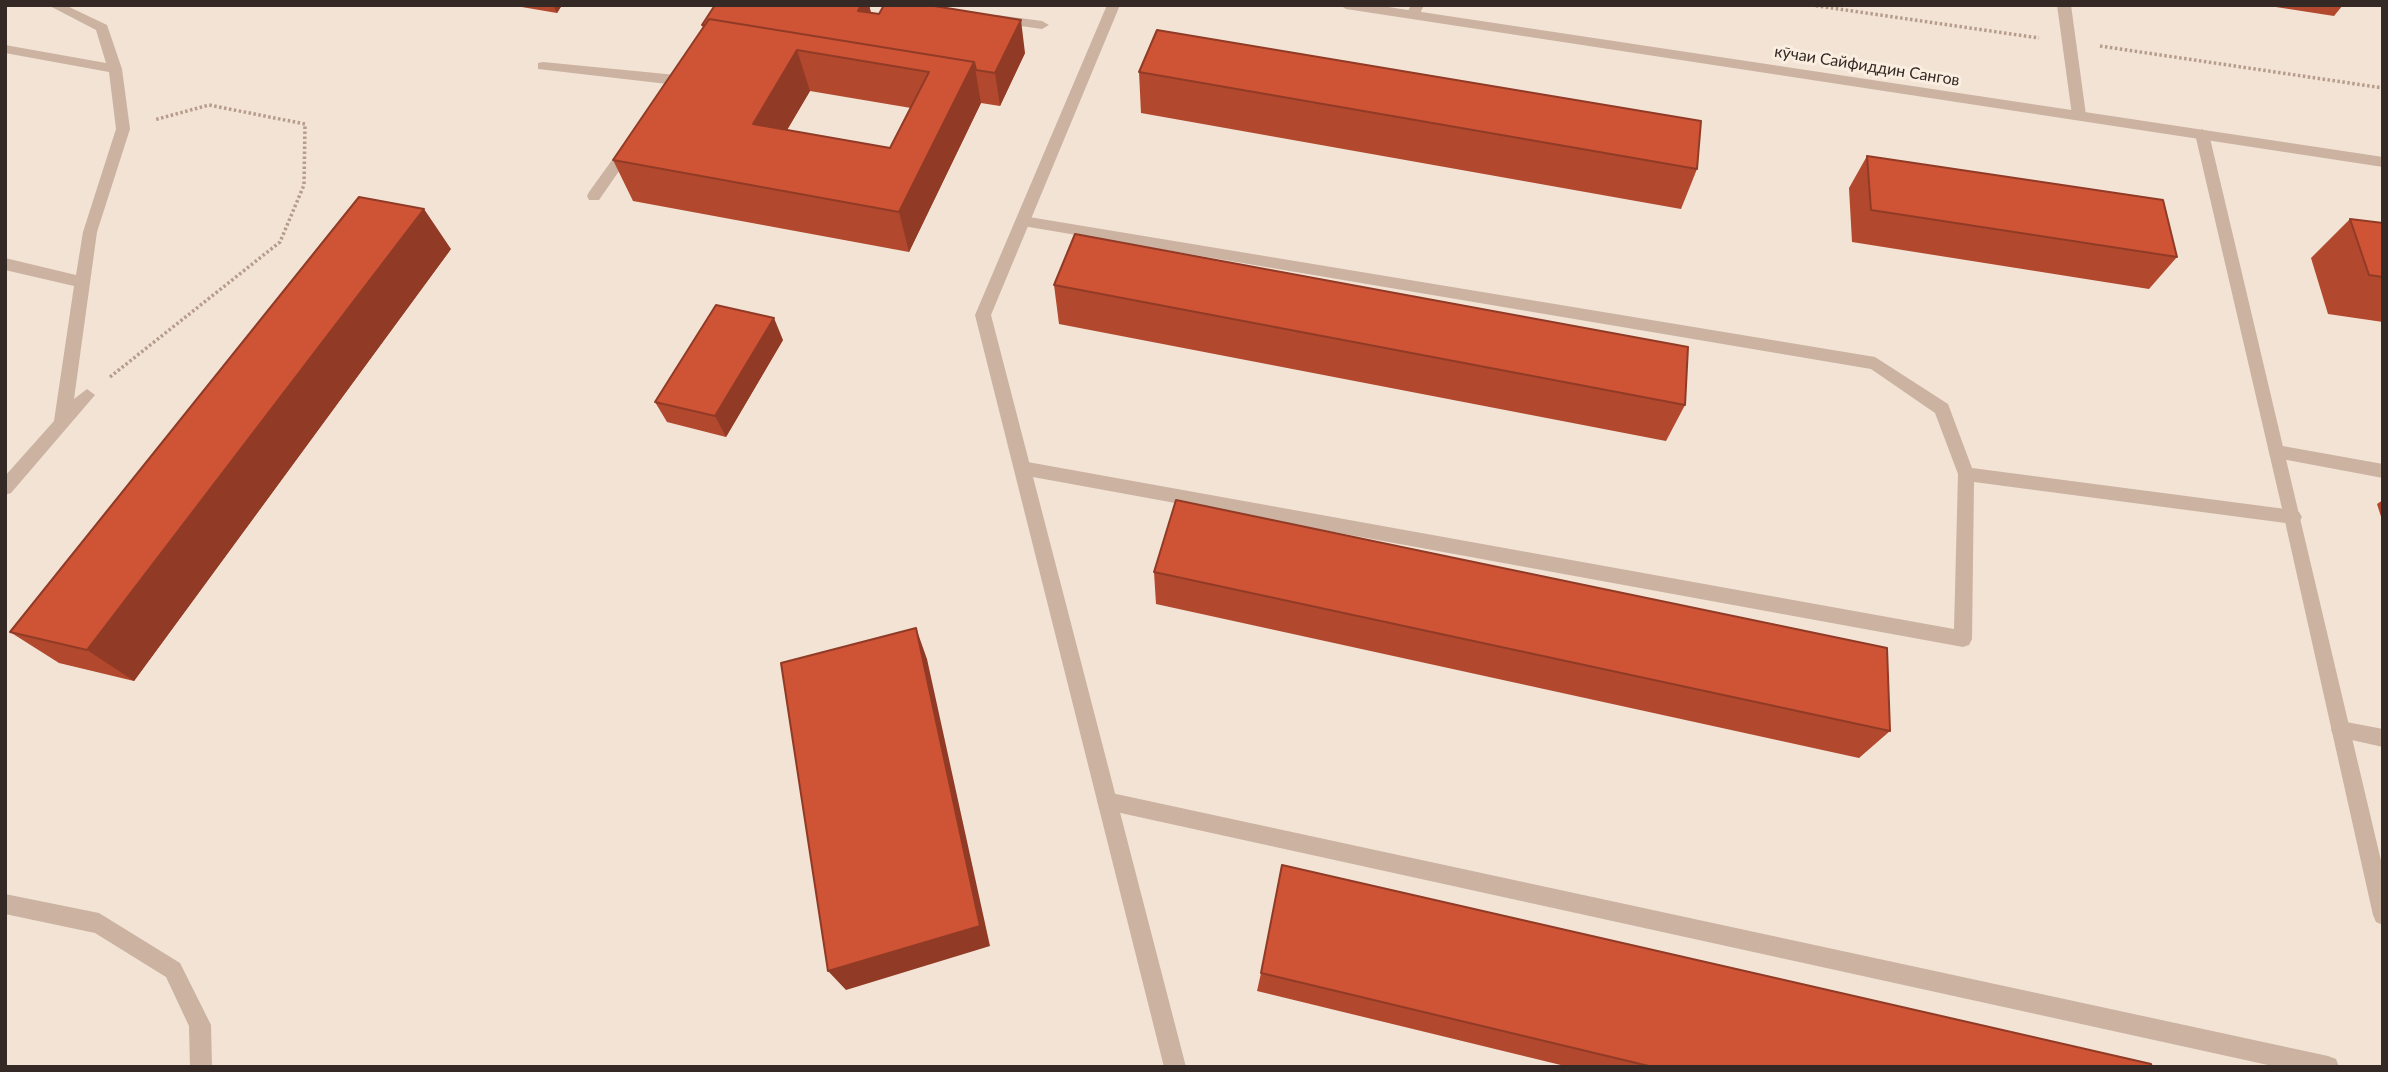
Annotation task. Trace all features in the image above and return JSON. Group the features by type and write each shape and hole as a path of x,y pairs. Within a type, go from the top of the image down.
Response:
{"street":[{"path":"54,5 102,28 115,69 124,129 90,232 62,424"},
{"path":"1114,5 983,316 1175,1067"},
{"name":"кӯчаи Сайфиддин Сангов","path":"1346,5 1416,10 2383,162"},
{"path":"2064,5 2080,115"},
{"path":"977,16 1042,26"},
{"path":"5,49 115,69"},
{"path":"542,66 676,80"},
{"path":"594,196 638,133"},
{"path":"2202,134 2293,517 2383,915"},
{"path":"1023,221 1875,363 1942,409 1966,474 1963,639 1023,468"},
{"path":"5,264 82,282"},
{"path":"5,488 87,395"},
{"path":"2277,452 2383,471"},
{"path":"1966,474 2293,517"},
{"path":"2341,730 2383,737"},
{"path":"1107,801 2328,1067"},
{"path":"5,904 99,923 173,970 200,1026 201,1067"}],"path":[{"path":"87,395 280,242 304,185 305,124 209,105 124,129"}],"building":[{"path":"715,5 861,5 858,11 879,14 884,5 928,5 1021,20 995,73 976,70 974,62 709,19 702,25"},
{"path":"709,19 974,62 899,212 613,160","holes":["797,50 929,72 890,148 753,124"]},
{"path":"1157,30 1701,121 1697,169 1139,72"},
{"path":"1867,156 2163,200 2177,257 1871,210"},
{"path":"359,197 424,209 87,650 10,632"},
{"path":"2350,219 2383,223 2383,277 2369,275"},
{"path":"1075,234 1688,347 1685,405 1054,285"},
{"path":"716,305 774,318 715,416 655,402"},
{"path":"1176,500 1887,648 1890,731 1154,572"},
{"path":"916,628 980,926 828,971 781,663"},
{"path":"1282,865 2151,1064 2152,1067 1653,1067 1261,973"}]}
